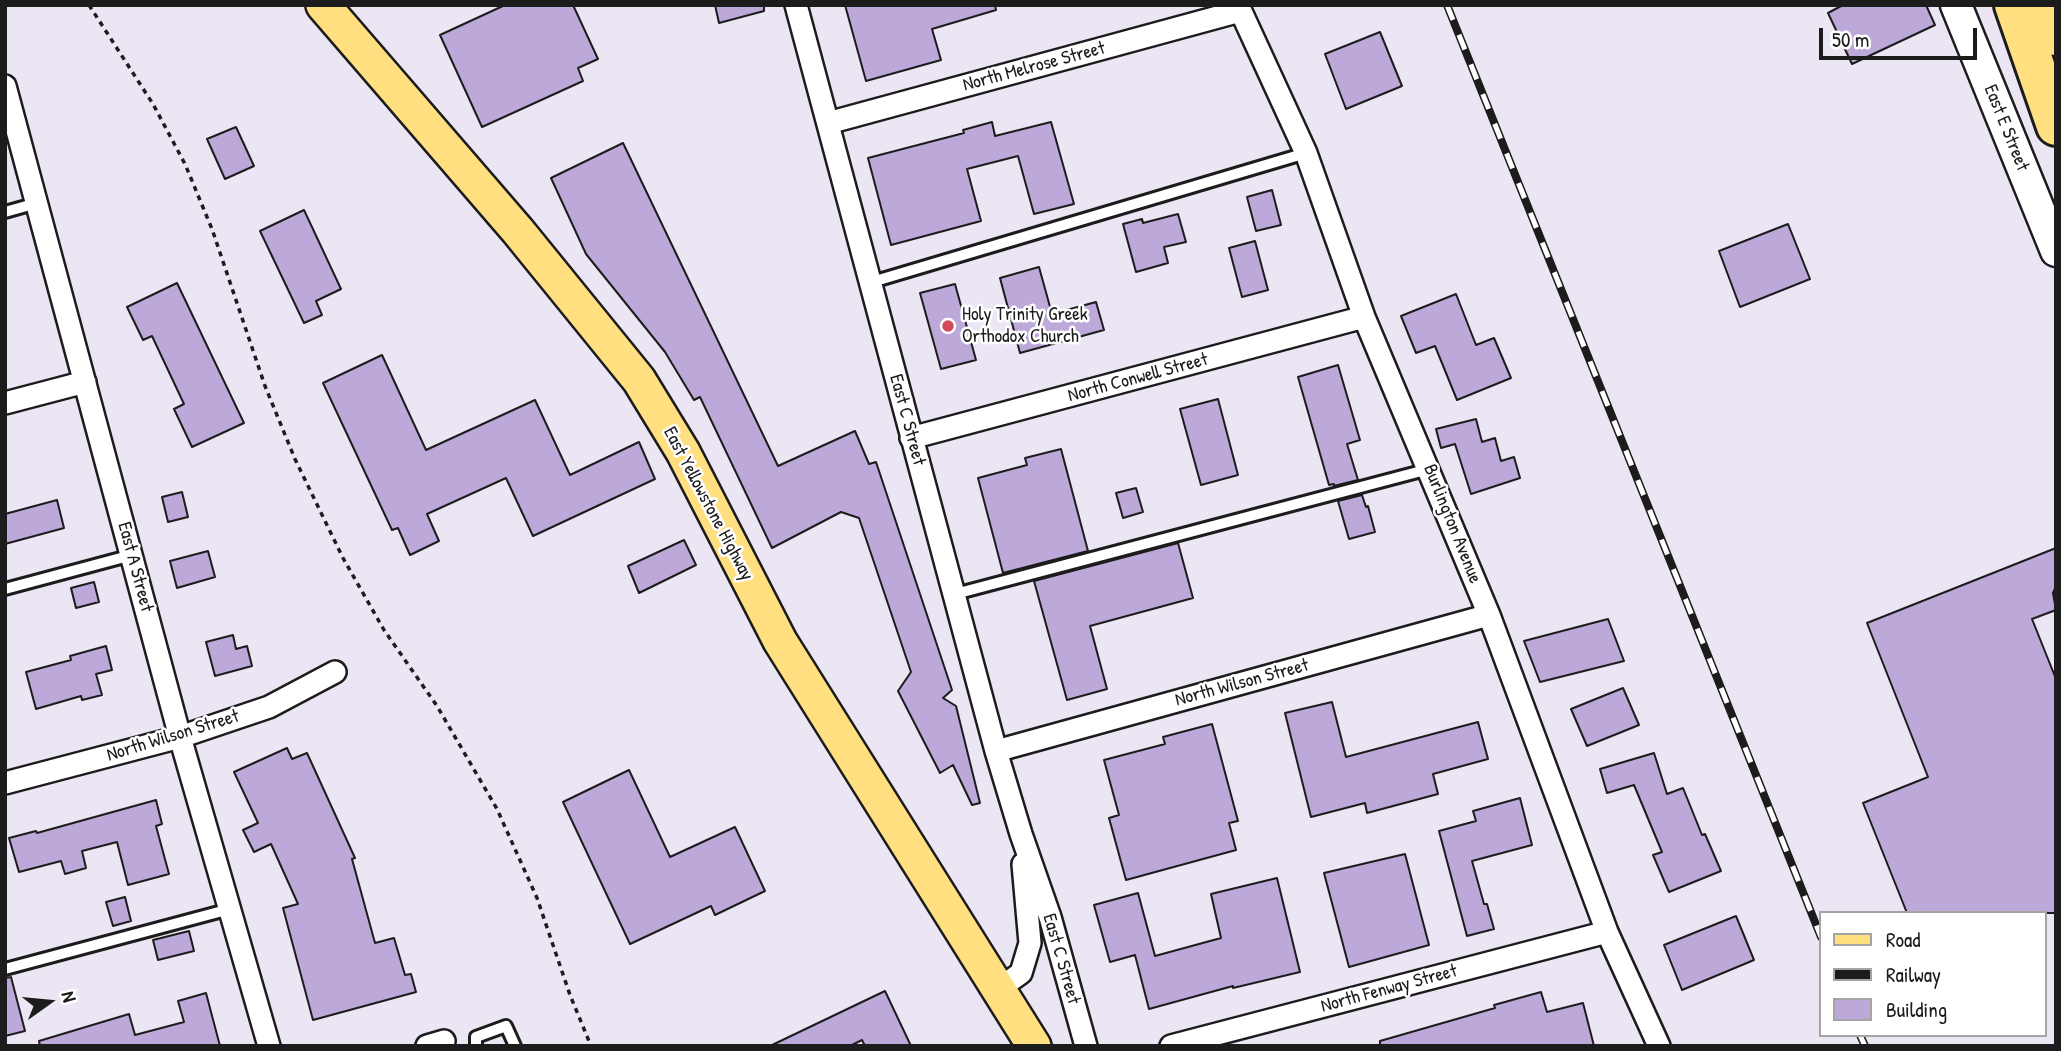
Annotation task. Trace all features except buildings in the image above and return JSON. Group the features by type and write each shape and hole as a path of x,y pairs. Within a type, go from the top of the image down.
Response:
{"highway":[{"path":"1996,5 2005,28 2053,118"},
{"path":"2014,5 2053,118"},
{"path":"2045,5 2056,36"}],"main road":[{"name":"East Yellowstone Highway","path":"323,5 518,231 639,380 683,452 780,642 1034,1046"},
{"name":"East E Street","path":"1956,5 2056,251"}],"street":[{"path":"346,5 358,46"},
{"name":"East C Street","path":"796,5 996,751 1050,917 1086,1046"},
{"name":"North Melrose Street","path":"828,124 1239,8"},
{"name":"Burlington Avenue","path":"1239,8 1307,153 1364,317 1489,615 1606,932 1659,1046"},
{"name":"East A Street","path":"5,86 180,737 269,1046"},
{"name":"North Conwell Street","path":"911,439 1364,317"},
{"path":"5,403 85,382"},
{"name":"North Wilson Street","path":"996,751 1489,615"},
{"name":"North Wilson Street","path":"5,783 180,737 269,707 335,672"},
{"name":"East C Street","path":"1000,988 1021,973 1030,943 1021,834"},
{"name":"North Fenway Street","path":"1171,1046 1606,932"}],"lane":[{"path":"872,282 1307,153"},
{"path":"5,212 37,203"},
{"path":"955,594 1429,469"},
{"path":"5,589 132,555"},
{"path":"5,969 230,909"},
{"path":"476,1046 476,1037 506,1026 515,1046"}],"path":[{"path":"89,5 153,104 185,164 212,229 265,386 295,459 343,558 384,630 436,706 497,809 537,898 570,995 591,1046"}],"railway":[{"path":"1447,5 1820,935"},
{"path":"1861,1037 1865,1046"}],"place":[{"name":"Holy Trinity Greek Orthodox Church","path":"948,326"}]}
